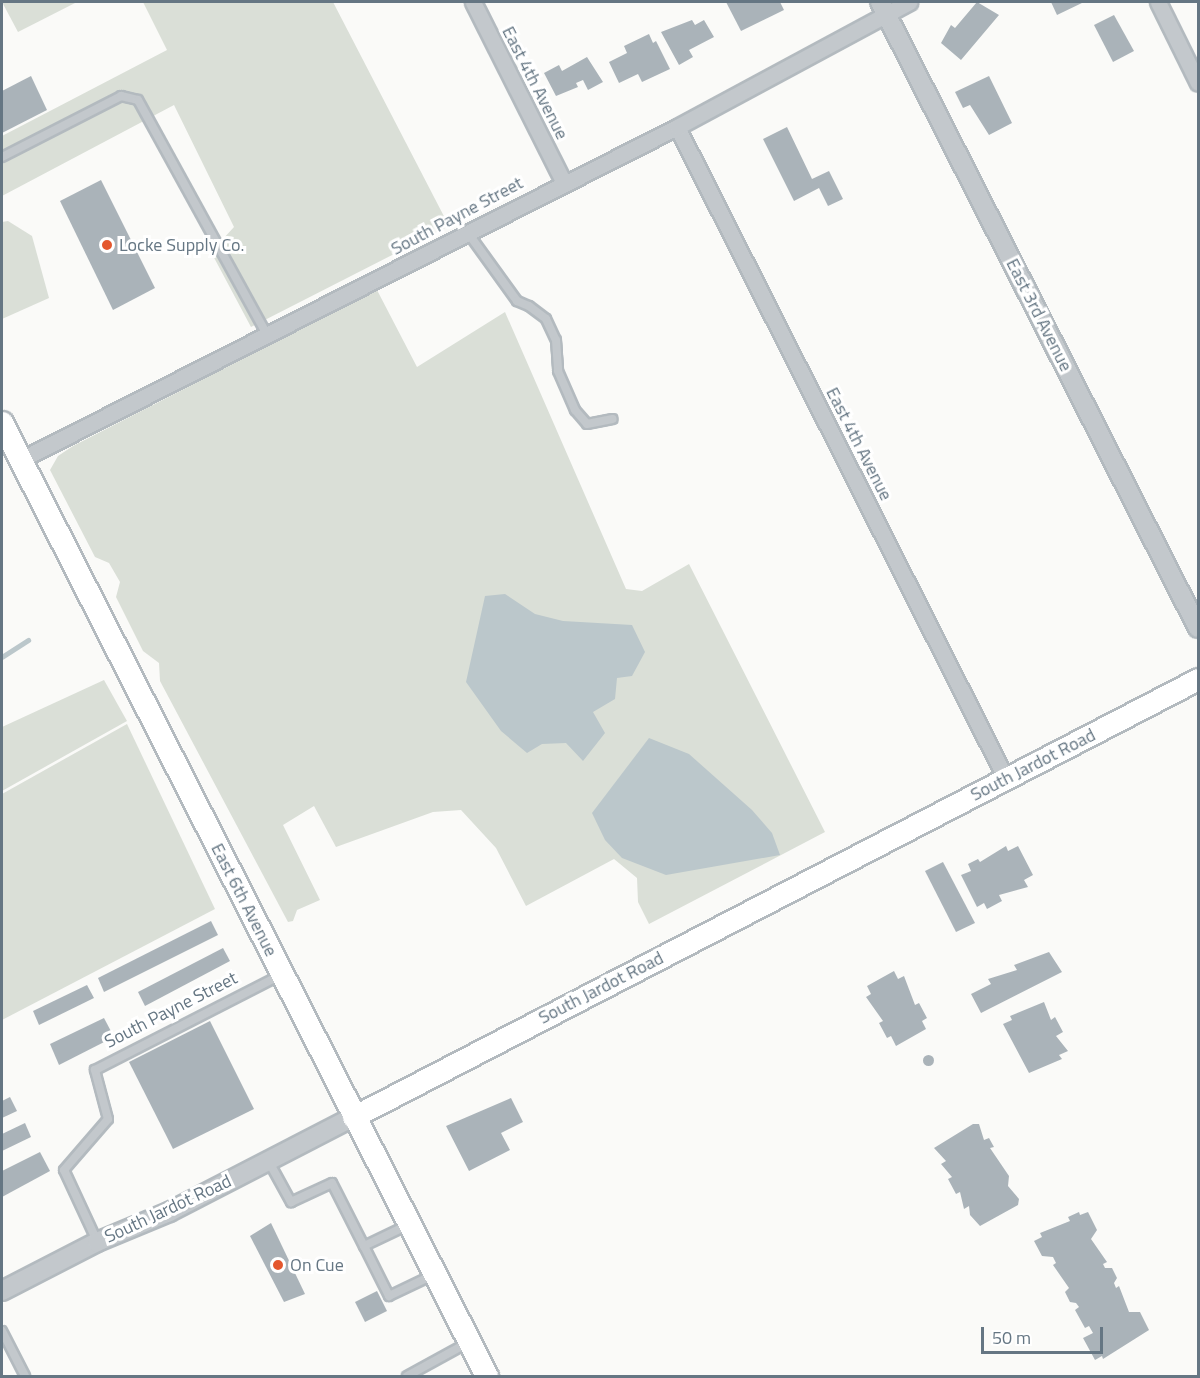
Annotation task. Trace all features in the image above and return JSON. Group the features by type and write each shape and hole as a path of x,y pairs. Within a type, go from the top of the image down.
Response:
{"main road":[{"name":"East 6th Avenue","path":"2,423 408,1225 488,1377"},
{"name":"South Jardot Road","path":"353,1117 1198,679"}],"street":[{"name":"East 4th Avenue","path":"473,2 563,181"},
{"name":"South Payne Street","path":"20,460 268,336 468,233 563,181 677,127 883,7 909,2"},
{"path":"1158,2 1198,83"},
{"name":"East 3rd Avenue","path":"883,7 1198,628"},
{"name":"East 4th Avenue","path":"677,127 1006,779"},
{"name":"South Jardot Road","path":"2,1291 98,1242 169,1212 353,1117"}],"lane":[{"path":"2,157 121,96 138,100 268,336"},
{"path":"468,233 517,301 530,306 546,319 556,340 558,371 575,410 587,424 613,419"},
{"name":"South Payne Street","path":"98,1242 64,1170 108,1119 95,1070 282,975"},
{"path":"268,1161 291,1202 332,1183 389,1296 435,1274"},
{"path":"364,1246 408,1225"},
{"path":"2,1331 25,1377"},
{"path":"407,1377 417,1374 470,1342"}],"shaded area":[{"path":"2,2 77,2 18,32"},
{"path":"143,2 333,2 449,226 251,327 211,252 234,227 174,105 2,196 2,136 167,50"},
{"path":"8,221 32,236 49,298 2,319 2,222"},
{"path":"377,290 417,367 505,312 626,589 642,591 689,564 825,832 649,924 638,902 637,878 614,859 526,906 496,848 461,810 433,812 336,847 314,806 283,825 320,900 297,910 293,921 288,922 160,681 159,663 143,651 116,597 120,582 109,563 95,557 50,470 58,456 73,446"},
{"path":"505,594 535,614 563,621 632,625 645,652 632,676 617,678 615,699 593,712 605,733 583,761 566,743 542,744 527,753 501,731 466,682 485,596"},
{"path":"104,680 127,721 2,791 2,727"},
{"path":"127,724 215,909 2,1020 2,794"},
{"path":"649,738 689,754 752,810 772,833 780,855 666,875 622,858 605,840 592,813"}],"building":[{"path":"726,2 780,2 784,10 741,31"},
{"path":"977,2 999,15 961,60 941,43 951,25 955,28"},
{"path":"1051,2 1084,2 1057,15"},
{"path":"1114,15 1134,51 1113,62 1094,25"},
{"path":"692,20 695,25 704,20 714,37 689,50 693,57 679,65 661,32"},
{"path":"649,34 653,43 656,41 670,69 642,82 638,74 619,83 609,62 627,53 624,46"},
{"path":"587,57 603,82 588,90 583,80 576,83 578,87 556,96 544,73 559,65 562,71"},
{"path":"31,76 47,110 2,133 2,91"},
{"path":"989,76 1012,123 989,135 970,105 963,108 955,92"},
{"path":"787,127 812,179 829,171 843,199 828,206 819,188 794,201 763,139"},
{"name":"Locke Supply Co.","path":"101,180 155,288 113,310 60,201"},
{"path":"1006,846 1008,851 1018,846 1033,875 1024,880 1028,887 999,895 1002,901 987,909 984,903 977,907 961,875 971,871 968,864 978,859 980,862"},
{"path":"943,862 975,923 956,932 925,871"},
{"path":"211,921 218,935 104,992 98,978"},
{"path":"223,948 230,961 145,1006 138,992"},
{"path":"1049,952 1062,972 981,1013 971,994 991,984 988,979 1017,970 1014,965"},
{"path":"894,971 898,979 904,976 915,1005 919,1003 927,1018 922,1021 926,1029 896,1046 891,1036 887,1038 879,1023 883,1021 866,997 871,994 867,986"},
{"path":"87,985 94,998 39,1025 33,1011"},
{"path":"1044,1002 1051,1020 1055,1017 1063,1032 1056,1036 1068,1051 1059,1055 1062,1059 1029,1073 1003,1024 1012,1020 1010,1016"},
{"path":"104,1018 114,1037 59,1065 50,1044"},
{"path":"210,1021 254,1109 173,1149 129,1062"},
{"path":"928,1054 934,1060 928,1066 922,1060"},
{"path":"10,1097 17,1111 2,1118 2,1101"},
{"path":"511,1098 523,1122 501,1133 510,1150 469,1171 446,1126"},
{"path":"25,1123 31,1137 2,1151 2,1134"},
{"path":"973,1124 979,1124 984,1140 989,1138 994,1147 990,1148 1009,1176 1008,1186 1019,1199 1018,1205 980,1226 970,1215 969,1206 964,1209 960,1192 956,1194 948,1179 952,1177 941,1164 946,1161 934,1148"},
{"path":"40,1152 50,1171 2,1197 2,1171"},
{"path":"1079,1212 1080,1215 1088,1212 1097,1230 1091,1239 1107,1262 1103,1264 1105,1268 1112,1268 1117,1278 1114,1283 1116,1288 1119,1286 1129,1312 1140,1312 1149,1330 1103,1359 1102,1356 1095,1360 1083,1338 1093,1333 1089,1326 1085,1328 1075,1310 1079,1307 1076,1303 1070,1302 1065,1292 1069,1288 1053,1265 1056,1263 1053,1257 1042,1256 1034,1241 1042,1237 1040,1233 1070,1221 1068,1217"},
{"name":"On Cue","path":"271,1223 305,1294 284,1302 250,1236"},
{"path":"377,1291 387,1311 365,1322 355,1302"}],"waterway":[{"path":"2,657 28,640"}],"place":[{"name":"Locke Supply Co.","path":"107,245"},
{"name":"On Cue","path":"278,1265"}]}
